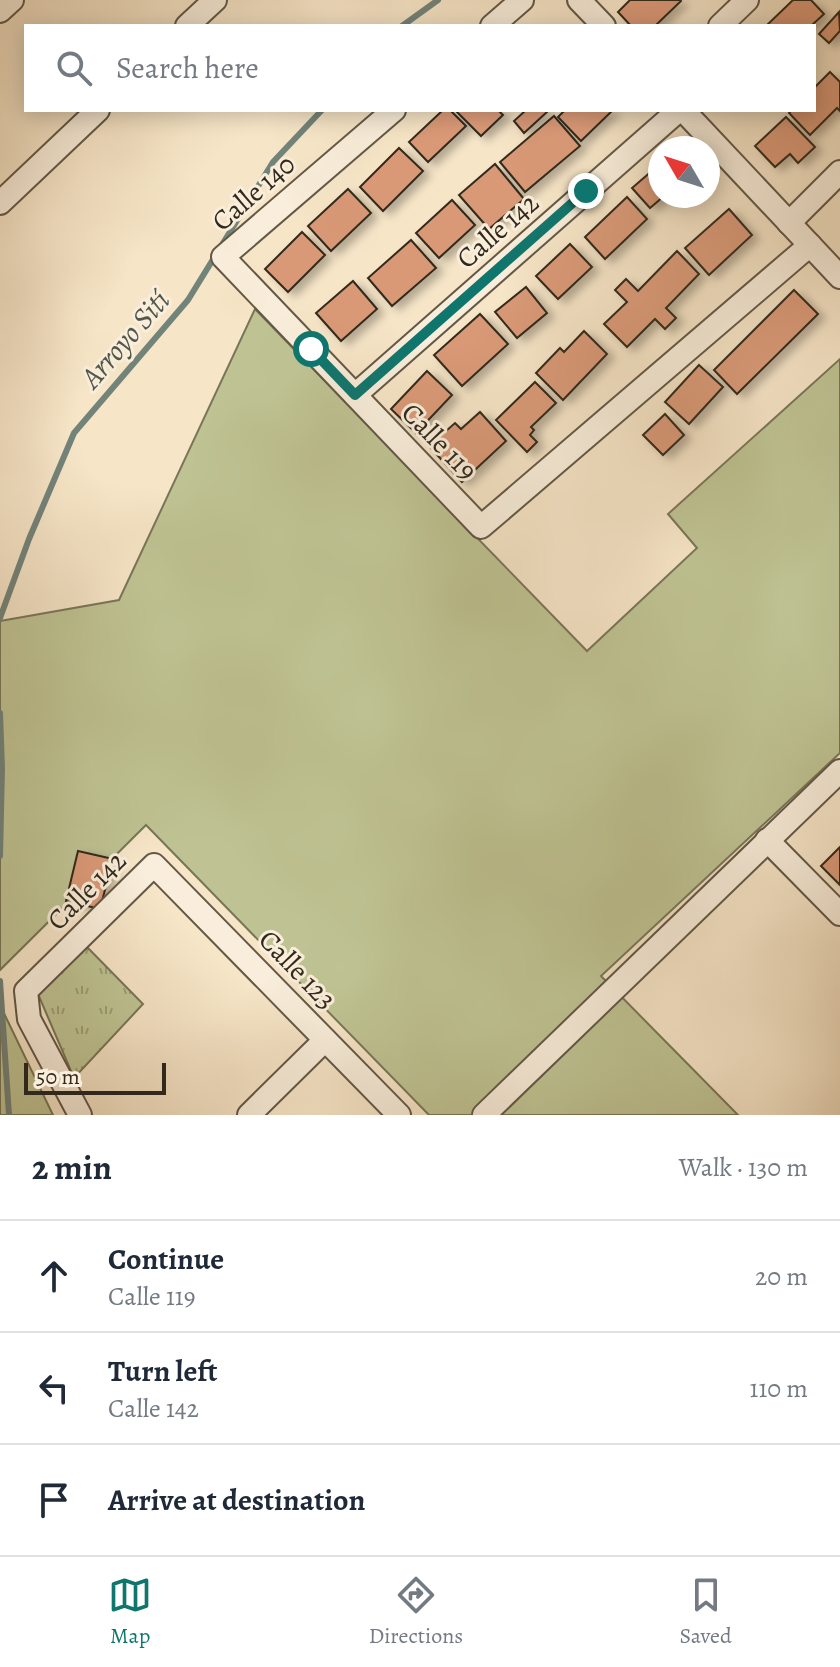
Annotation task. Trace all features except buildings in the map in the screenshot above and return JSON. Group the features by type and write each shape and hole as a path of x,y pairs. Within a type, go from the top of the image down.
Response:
{"street":[{"path":"0,11 12,0"},
{"path":"189,24 215,0"},
{"path":"494,24 522,0"},
{"path":"579,0 602,24"},
{"path":"722,24 747,0"},
{"path":"0,203 96,112"},
{"name":"Calle 140","path":"223,257 392,112"},
{"name":"Calle 142","path":"355,395 679,112"},
{"path":"683,112 840,277"},
{"path":"789,223 840,172"},
{"name":"Calle 119","path":"223,257 481,527 810,245"},
{"path":"484,1115 840,771"},
{"path":"767,840 840,914"},
{"name":"Calle 142","path":"80,1115 29,1019 26,991 154,865"},
{"name":"Calle 123","path":"154,865 399,1115"},
{"path":"249,1115 325,1040"}],"green space":[{"path":"255,309 587,651 697,548 668,514 840,359 840,753 601,976 738,1115 429,1115 146,825 0,970 0,621 119,600"},
{"path":"86,946 143,1004 74,1078 38,994"},
{"path":"0,1005 53,1115 0,1115"}],"waterway":[{"name":"Arroyo Sití","path":"405,24 438,0"},
{"name":"Arroyo Sití","path":"0,618 29,539 74,433 188,300 273,162 320,112"},
{"name":"Arroyo Sití","path":"0,713 0,856"},
{"name":"Arroyo Sití","path":"0,981 9,1115"}],"route":[{"path":"311,349 355,395 586,191"}]}
